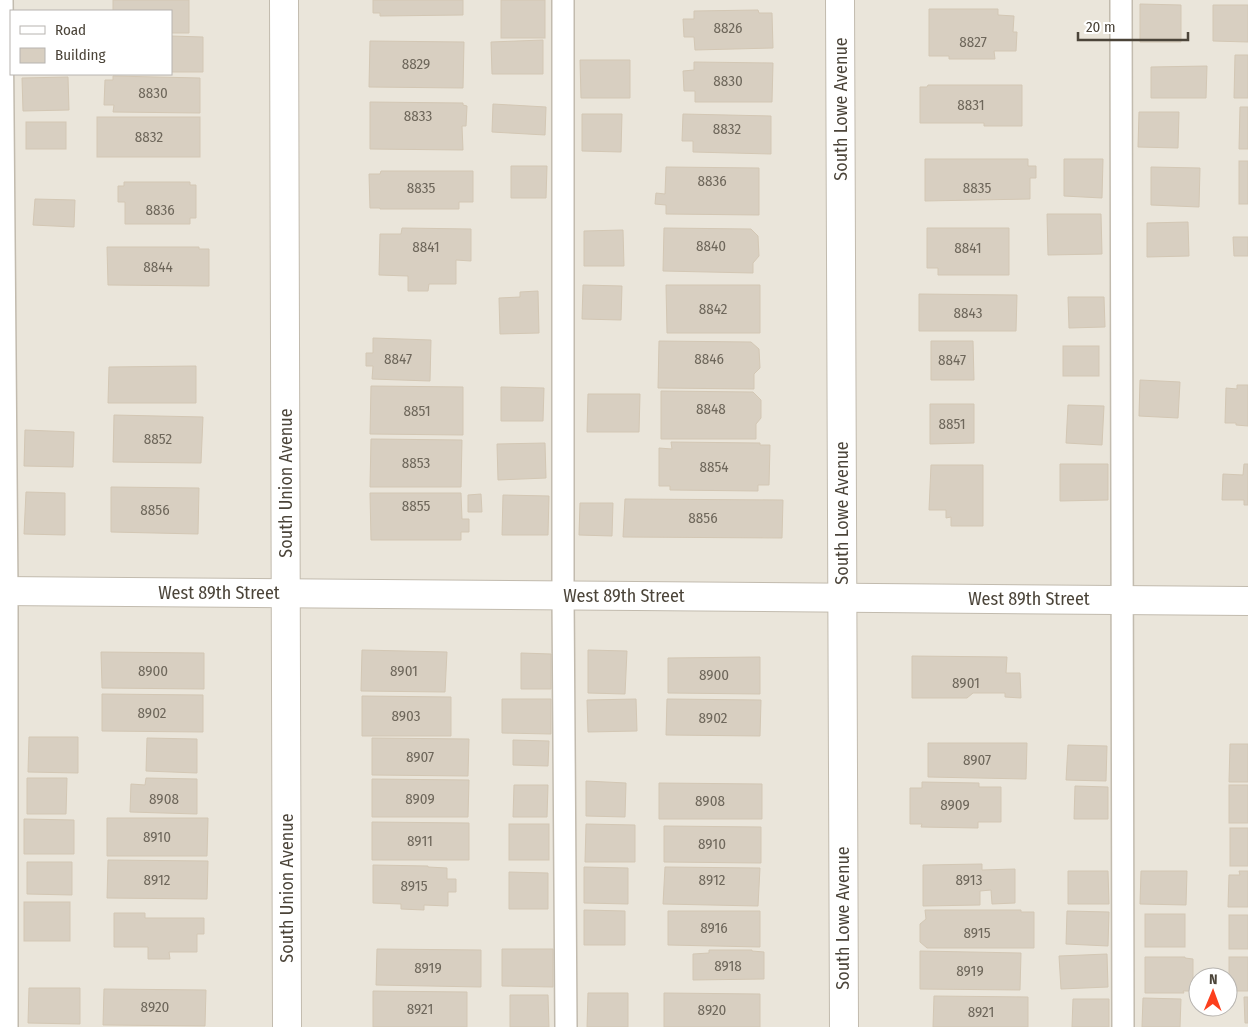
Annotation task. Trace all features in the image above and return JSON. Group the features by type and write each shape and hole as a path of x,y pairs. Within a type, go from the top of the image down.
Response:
{"street":[{"name":"South Union Avenue","path":"284,0 287,1027"},
{"name":"South Lowe Avenue","path":"840,0 844,1027"},
{"name":"West 89th Street","path":"3,591 1248,601"}],"lane":[{"path":"2,0 3,591 7,1027"},
{"path":"563,0 563,596 566,1027"},
{"path":"1121,0 1123,1027"}],"shaded area":[{"path":"0,0 1248,0 1248,1027 0,1027"}],"building":[{"path":"113,0 189,0 189,33 172,33 172,10 113,10"},
{"path":"373,0 463,0 463,15 380,16 380,13 373,13"},
{"path":"501,0 545,0 545,38 501,38"},
{"path":"1140,4 1181,5 1181,42 1140,42"},
{"path":"1213,5 1248,5 1248,42 1213,41"},
{"path":"929,9 998,9 998,15 1014,16 1013,32 1017,32 1016,51 994,51 995,59 949,59 949,56 929,56"},
{"path":"758,10 759,13 772,13 773,48 695,50 694,37 684,37 683,19 694,19 694,11"},
{"path":"172,36 203,37 203,72 172,72"},
{"path":"543,40 543,74 492,74 491,42"},
{"path":"370,41 464,42 463,88 369,87"},
{"path":"1235,55 1248,55 1248,98 1234,98"},
{"path":"580,60 630,60 630,98 581,98"},
{"path":"694,62 773,63 772,102 695,102 695,91 684,91 683,71 694,70"},
{"path":"1207,66 1206,98 1151,98 1151,67"},
{"path":"113,76 200,78 200,113 113,112 114,105 104,105 105,80 113,80"},
{"path":"68,77 69,110 23,111 22,78"},
{"path":"928,85 1022,85 1022,126 984,126 984,123 920,123 920,87 927,87"},
{"path":"370,102 463,103 463,105 467,106 466,126 462,126 463,150 370,149"},
{"path":"493,104 546,107 545,135 492,132"},
{"path":"1240,107 1248,107 1248,149 1239,149"},
{"path":"1139,112 1179,112 1178,148 1138,147"},
{"path":"582,114 622,114 621,152 582,151"},
{"path":"683,114 771,116 771,154 693,152 693,141 682,141"},
{"path":"97,117 200,117 200,157 97,157"},
{"path":"26,122 66,122 66,149 26,149"},
{"path":"925,159 1028,159 1028,166 1036,166 1036,178 1030,178 1030,199 925,201"},
{"path":"1064,159 1103,159 1102,198 1064,196"},
{"path":"1239,161 1248,161 1248,204 1239,204"},
{"path":"511,166 547,166 546,198 511,198"},
{"path":"666,167 759,168 759,215 666,214 666,205 655,204 656,193 665,194"},
{"path":"1151,167 1200,168 1199,207 1151,205"},
{"path":"381,171 473,171 473,202 459,202 459,209 370,208 369,174 380,174"},
{"path":"124,182 190,182 190,185 196,185 196,218 190,218 190,224 125,224 125,202 118,202 118,186 124,186"},
{"path":"35,199 75,200 74,227 33,225"},
{"path":"1047,214 1101,214 1102,254 1048,255"},
{"path":"1188,222 1189,256 1147,257 1147,223"},
{"path":"402,228 471,229 471,261 456,260 456,284 429,284 428,291 408,291 408,276 379,275 380,234 401,234"},
{"path":"664,228 751,229 758,236 759,256 753,263 753,273 663,271"},
{"path":"927,228 1009,228 1009,275 938,275 938,268 927,268"},
{"path":"623,230 624,266 584,266 584,231"},
{"path":"1233,237 1248,237 1248,256 1234,256"},
{"path":"107,247 199,247 199,249 209,249 209,286 108,285"},
{"path":"583,285 622,286 621,320 582,319"},
{"path":"666,285 760,285 760,333 667,333"},
{"path":"538,291 539,333 500,334 499,298 520,297 520,292"},
{"path":"919,294 1017,295 1016,331 919,331"},
{"path":"1068,297 1104,297 1105,327 1069,328"},
{"path":"373,338 431,340 430,381 372,379 373,366 366,366 366,353 373,353"},
{"path":"659,341 751,342 759,349 760,368 754,374 754,389 658,388"},
{"path":"931,341 973,341 974,380 931,380"},
{"path":"1063,346 1099,346 1099,376 1063,376"},
{"path":"196,366 196,403 108,403 109,367"},
{"path":"1140,380 1180,382 1178,418 1139,416"},
{"path":"1237,385 1248,385 1248,426 1225,423 1226,388 1237,389"},
{"path":"371,386 463,387 463,435 370,434"},
{"path":"501,387 544,388 543,421 501,421"},
{"path":"661,391 753,392 761,400 761,418 756,424 756,439 661,439"},
{"path":"588,394 640,394 639,432 587,432"},
{"path":"930,404 974,404 974,443 930,444"},
{"path":"1068,405 1104,406 1102,445 1066,443"},
{"path":"114,415 203,417 201,463 113,462"},
{"path":"25,430 74,432 73,467 24,466"},
{"path":"371,439 462,440 461,487 370,487"},
{"path":"671,442 760,443 760,445 770,445 769,485 758,485 758,491 670,490 670,486 659,486 659,448 672,449"},
{"path":"545,443 546,478 498,480 497,444"},
{"path":"1060,464 1108,464 1108,500 1060,501"},
{"path":"1244,464 1248,464 1248,505 1244,505 1244,500 1222,500 1223,474 1243,475"},
{"path":"931,465 983,465 983,526 951,526 951,517 946,518 946,510 929,510"},
{"path":"111,487 199,488 198,534 111,532"},
{"path":"26,492 65,493 65,535 24,534"},
{"path":"370,493 461,493 462,519 469,519 469,532 461,532 461,540 371,540"},
{"path":"481,494 482,512 468,512 468,495"},
{"path":"503,495 549,496 548,535 502,535"},
{"path":"625,499 783,500 782,538 623,537"},
{"path":"580,503 613,503 612,536 579,535"},
{"path":"362,650 447,652 445,692 361,691"},
{"path":"588,650 627,651 625,694 588,693"},
{"path":"101,652 204,653 204,689 102,688"},
{"path":"521,653 551,654 551,689 521,689"},
{"path":"912,656 1007,657 1006,673 1020,673 1021,698 1005,697 1005,693 973,693 967,698 912,698"},
{"path":"760,657 760,694 668,693 668,658"},
{"path":"102,694 203,695 203,732 102,731"},
{"path":"362,696 451,697 451,736 362,736"},
{"path":"502,699 551,699 551,734 502,733"},
{"path":"636,699 637,731 588,732 587,700"},
{"path":"667,699 761,700 760,736 666,735"},
{"path":"29,737 78,737 78,773 28,772"},
{"path":"147,738 197,739 197,773 146,771"},
{"path":"372,738 469,739 468,776 372,775"},
{"path":"513,740 549,741 548,766 513,765"},
{"path":"928,743 1027,743 1026,779 928,777"},
{"path":"1230,744 1248,744 1248,782 1229,782"},
{"path":"1068,745 1107,746 1106,781 1066,780"},
{"path":"27,778 67,778 66,814 27,814"},
{"path":"146,778 197,779 197,814 130,812 131,784 145,785"},
{"path":"372,779 469,780 468,817 372,817"},
{"path":"586,781 626,783 625,817 586,816"},
{"path":"922,782 979,783 979,787 1001,787 1001,822 978,822 978,828 921,827 922,824 910,824 910,788 922,788"},
{"path":"659,783 762,784 762,819 659,819"},
{"path":"514,785 548,785 547,817 513,817"},
{"path":"1229,785 1248,785 1248,823 1229,823"},
{"path":"1075,786 1108,787 1108,819 1074,819"},
{"path":"107,818 208,818 207,856 107,856"},
{"path":"24,819 74,820 74,854 24,854"},
{"path":"372,822 469,823 469,860 372,860"},
{"path":"509,824 549,824 549,860 509,860"},
{"path":"586,824 635,825 635,862 585,862"},
{"path":"664,826 761,827 761,863 664,862"},
{"path":"1230,828 1248,828 1248,866 1230,866"},
{"path":"108,860 208,861 207,899 107,898"},
{"path":"27,862 72,862 72,895 27,894"},
{"path":"982,864 982,870 1015,869 1015,903 992,904 991,890 980,891 980,905 923,906 923,865"},
{"path":"373,865 447,868 447,879 456,879 456,892 448,892 448,906 424,905 424,910 401,909 401,904 373,903"},
{"path":"584,867 628,868 628,904 584,903"},
{"path":"665,867 760,868 758,906 663,904"},
{"path":"1068,871 1108,871 1109,904 1068,904"},
{"path":"1141,871 1187,871 1186,905 1140,904"},
{"path":"1239,871 1248,871 1248,907 1228,907 1229,875 1240,875"},
{"path":"509,872 548,873 548,909 509,909"},
{"path":"24,902 70,902 70,941 24,941"},
{"path":"584,910 625,911 625,945 584,945"},
{"path":"925,910 1021,910 1021,912 1034,912 1034,948 927,948 920,942 920,924 926,919"},
{"path":"668,911 760,911 760,947 668,945"},
{"path":"1067,911 1109,912 1108,946 1066,944"},
{"path":"114,913 145,913 145,918 204,918 204,934 197,934 197,952 169,952 170,959 148,959 148,947 114,947"},
{"path":"1145,914 1185,914 1185,947 1145,947"},
{"path":"1229,915 1248,915 1248,949 1229,949"},
{"path":"377,949 481,950 481,987 376,985"},
{"path":"502,949 553,949 553,987 502,986"},
{"path":"709,950 752,950 764,952 764,979 693,980 693,954 709,953"},
{"path":"920,951 1021,953 1020,990 920,989"},
{"path":"1107,954 1108,987 1061,989 1059,956"},
{"path":"1145,957 1185,957 1193,959 1193,967 1188,967 1188,991 1183,991 1184,993 1145,993"},
{"path":"1229,957 1248,957 1248,991 1238,991 1238,967 1229,967"},
{"path":"29,988 80,988 80,1024 28,1023"},
{"path":"104,989 206,990 205,1026 103,1025"},
{"path":"373,991 467,992 467,1027 373,1027"},
{"path":"588,993 628,993 628,1027 587,1027"},
{"path":"664,993 760,994 760,1027 664,1027"},
{"path":"510,995 548,995 549,1027 510,1027"},
{"path":"934,996 1028,997 1028,1027 933,1027"},
{"path":"1244,997 1248,997 1248,1023 1245,1023"},
{"path":"1143,998 1181,999 1180,1027 1142,1027"},
{"path":"1073,999 1109,999 1109,1027 1072,1027"}]}
